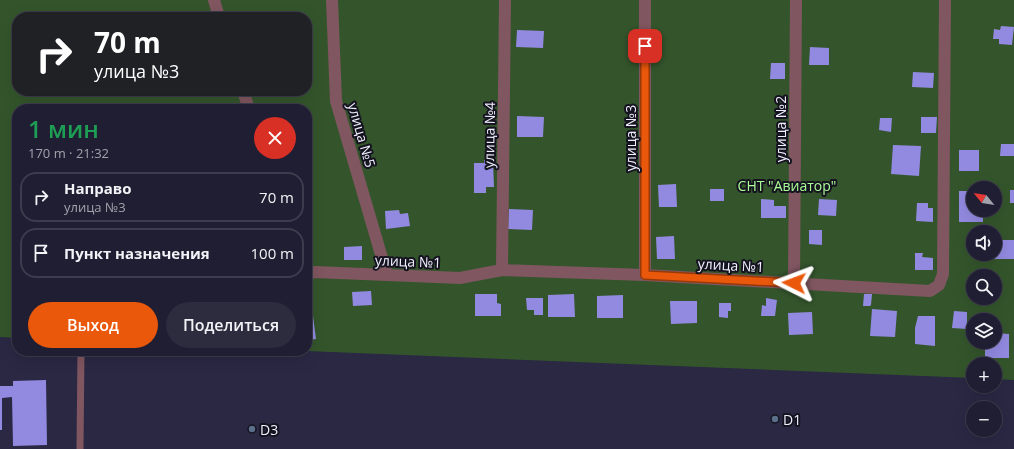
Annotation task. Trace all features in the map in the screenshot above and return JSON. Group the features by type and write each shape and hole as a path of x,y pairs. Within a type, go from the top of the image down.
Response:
{"street":[{"path":"214,0 218,12"},
{"name":"улица №5","path":"332,0 336,101 387,275"},
{"name":"улица №4","path":"502,270 505,0"},
{"name":"улица №3","path":"645,0 645,275"},
{"name":"улица №2","path":"794,283 796,0"},
{"name":"улица №1","path":"312,271 460,278 502,270 645,275 930,291 939,285 943,274 945,0"}],"lane":[{"path":"80,449 81,356"}],"green space":[{"name":"СНТ \"Авиатор\"","path":"0,0 1014,0 1014,380 1002,379 1002,357 966,357 966,378 312,351 312,104 12,104 12,338 0,337"}],"building":[{"path":"1001,26 1014,27 1012,45 999,44 999,39 993,39 994,29 1000,30"},
{"path":"517,30 544,31 543,48 516,47"},
{"path":"810,47 829,48 829,65 809,65"},
{"path":"771,63 785,63 785,79 770,79"},
{"path":"913,72 934,73 933,88 912,87"},
{"path":"517,116 544,117 543,137 517,137"},
{"path":"921,117 937,117 936,133 921,133"},
{"path":"880,118 892,118 891,132 879,130"},
{"path":"1001,144 1014,144 1014,156 1000,156"},
{"path":"893,145 921,146 919,176 891,174"},
{"path":"959,150 979,150 979,171 959,171"},
{"path":"484,160 487,160 487,163 493,163 494,187 486,187 486,193 474,193 474,163 484,163"},
{"path":"676,184 677,207 659,207 658,185"},
{"path":"710,189 724,189 724,201 710,201"},
{"path":"1010,190 1014,190 1014,203 1010,203"},
{"path":"959,191 966,191 966,217 983,217 983,222 959,222"},
{"path":"761,199 774,200 774,206 786,206 786,218 761,218"},
{"path":"819,199 837,200 836,216 818,215"},
{"path":"917,203 928,203 928,208 933,208 933,222 916,221"},
{"path":"509,209 533,210 532,230 508,229"},
{"path":"399,210 400,214 408,213 410,226 386,229 385,211"},
{"path":"809,230 822,230 822,245 809,244"},
{"path":"674,236 675,259 657,259 656,237"},
{"path":"1002,240 1014,240 1014,259 1002,259"},
{"path":"362,246 362,260 344,260 344,247"},
{"path":"915,253 923,253 922,257 933,258 933,270 915,270"},
{"path":"371,291 372,305 353,306 352,292"},
{"path":"475,294 497,294 497,303 501,304 501,316 475,316"},
{"path":"574,294 575,317 548,317 548,295"},
{"path":"864,294 872,294 870,306 863,306"},
{"path":"623,295 623,318 597,318 597,296"},
{"path":"526,298 543,298 543,315 534,315 534,310 527,310"},
{"path":"766,298 777,300 775,316 761,316 762,305 766,306"},
{"path":"670,301 697,301 697,323 671,324"},
{"path":"719,303 731,303 731,311 728,311 728,318 719,317"},
{"path":"872,309 897,311 895,337 870,336"},
{"path":"954,311 967,312 966,329 952,328"},
{"path":"812,312 813,334 789,335 788,313"},
{"path":"312,316 316,339 312,339"},
{"path":"918,316 935,316 935,346 915,344 915,328"},
{"path":"1002,334 1009,334 1009,358 985,357 985,349 1002,349"},
{"path":"46,380 47,445 13,446 12,397 2,398 2,430 0,430 0,386 13,386 13,381"}],"place":[{"name":"D1","path":"775,419"},
{"name":"D3","path":"252,429"}],"route":[{"path":"645,46 645,275 794,283"}]}
